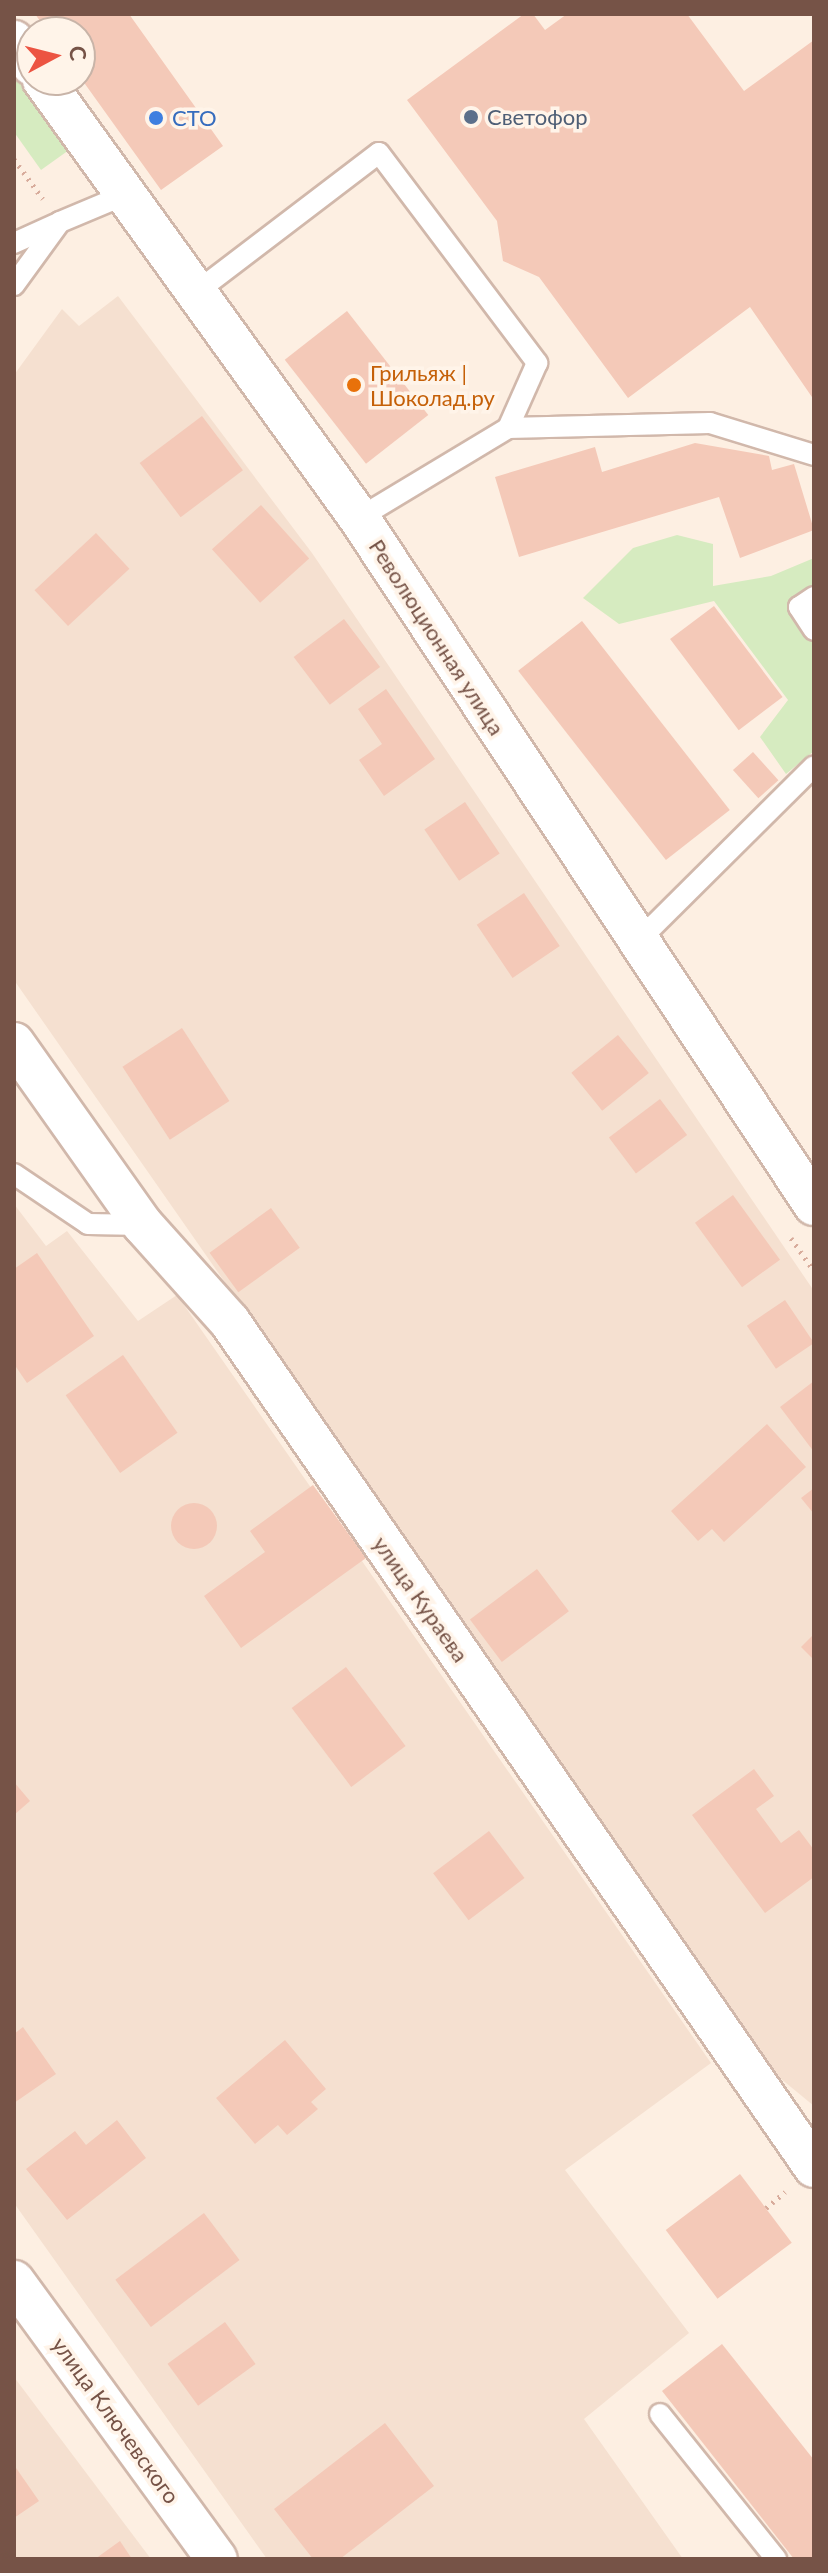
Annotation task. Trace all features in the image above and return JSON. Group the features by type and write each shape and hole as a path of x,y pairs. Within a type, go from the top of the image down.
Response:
{"street":[{"name":"Революционная улица","path":"55,96 199,290 359,518 635,944 814,1205"},
{"name":"улица Кураева","path":"14,1043 143,1225 230,1322 814,2167"},
{"name":"улица Ключевского","path":"14,2281 217,2559"}],"lane":[{"path":"199,290 379,153 537,363 508,428"},
{"path":"14,243 127,194"},
{"path":"14,285 60,222"},
{"path":"359,518 508,428 710,423 814,455"},
{"path":"814,597 799,607 814,630"},
{"path":"635,944 814,766"},
{"path":"14,1174 88,1224 143,1225"},
{"path":"660,2414 776,2559"}],"path":[{"path":"14,159 60,222"}],"shaded area":[{"path":"118,296 312,553 814,1291 814,2106 780,2078 14,980 14,375 62,309 79,326"},
{"path":"14,1204 46,1246 67,1231 138,1321 177,1295 711,2063 565,2170 689,2333 584,2419 683,2559 267,2559 14,2203"},
{"path":"14,2377 151,2559 14,2559"}],"green space":[{"path":"14,74 16,96 30,96 69,150 41,170 14,132"},
{"path":"677,535 713,544 713,586 771,576 814,558 814,751 786,774 760,737 788,700 714,601 619,624 583,598 633,548"}],"building":[{"name":"СТО","path":"35,14 129,14 223,146 161,190 94,96 96,16"},
{"path":"524,14 533,14 545,30 567,14 687,14 744,91 814,40 814,400 750,307 628,398 539,277 503,261 497,221 407,100"},
{"name":"Грильяж | Шоколад.ру","path":"347,311 428,415 366,464 285,360"},
{"path":"202,416 243,470 181,517 140,463"},
{"path":"695,443 769,456 772,470 794,464 814,530 740,558 719,497 519,557 495,477 595,447 602,472"},
{"path":"261,505 309,559 260,603 212,549"},
{"path":"96,533 129,569 68,626 35,590"},
{"path":"714,606 783,697 739,730 670,639"},
{"path":"344,619 380,667 330,705 294,657"},
{"path":"582,621 730,810 666,860 518,671"},
{"path":"386,689 435,759 384,796 359,760 382,744 358,709"},
{"path":"753,752 778,780 758,798 733,770"},
{"path":"465,802 500,853 459,881 424,829"},
{"path":"524,893 560,946 513,978 477,925"},
{"path":"182,1028 229,1101 170,1140 122,1067"},
{"path":"618,1035 649,1073 602,1111 571,1073"},
{"path":"660,1099 687,1135 636,1173 609,1138"},
{"path":"733,1195 780,1260 742,1287 695,1223"},
{"path":"271,1208 300,1248 238,1292 210,1253"},
{"path":"37,1253 94,1336 27,1383 14,1364 14,1269"},
{"path":"785,1300 814,1343 776,1369 747,1326"},
{"path":"123,1355 177,1433 120,1473 66,1395"},
{"path":"814,1381 814,1452 780,1407"},
{"path":"767,1424 806,1467 724,1542 712,1529 698,1541 671,1511"},
{"path":"313,1485 366,1558 241,1648 204,1596 265,1552 250,1531"},
{"path":"814,1488 814,1514 801,1498"},
{"path":"194,1503 210,1510 217,1526 210,1542 194,1549 178,1542 171,1526 178,1510"},
{"path":"537,1569 569,1611 502,1662 470,1620"},
{"path":"814,1634 814,1660 801,1647"},
{"path":"346,1667 406,1746 351,1787 292,1708"},
{"path":"754,1769 774,1796 756,1809 781,1843 799,1830 814,1850 814,1877 765,1913 692,1815"},
{"path":"14,1782 30,1801 14,1815"},
{"path":"489,1831 525,1878 469,1920 433,1873"},
{"path":"23,2027 56,2074 14,2103 14,2034"},
{"path":"285,2040 326,2089 311,2102 318,2109 287,2135 278,2125 255,2144 216,2098"},
{"path":"117,2120 146,2158 67,2220 26,2169 75,2131 86,2145"},
{"path":"740,2174 792,2243 717,2299 666,2230"},
{"path":"204,2213 240,2260 151,2327 115,2280"},
{"path":"225,2322 256,2364 198,2406 168,2364"},
{"path":"722,2344 814,2460 814,2559 794,2559 662,2391"},
{"path":"385,2423 434,2486 340,2559 313,2559 274,2509"},
{"path":"14,2465 39,2501 14,2518"},
{"path":"120,2541 132,2559 95,2559"}],"place":[{"name":"Светофор","path":"471,117"},
{"name":"СТО","path":"156,118"},
{"name":"Грильяж | Шоколад.ру","path":"354,385"}]}
